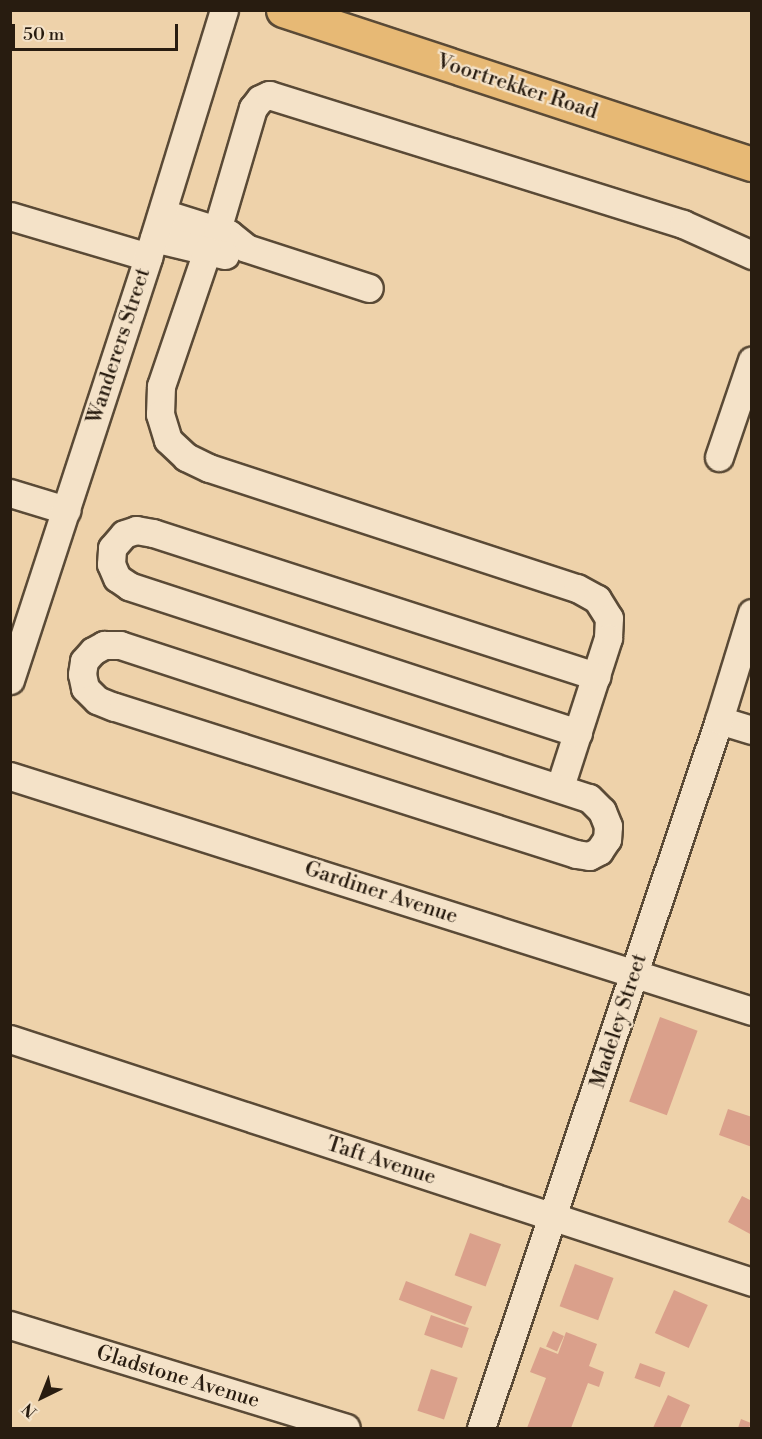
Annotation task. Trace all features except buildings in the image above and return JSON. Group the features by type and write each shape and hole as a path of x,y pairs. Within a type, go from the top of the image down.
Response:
{"main road":[{"name":"Voortrekker Road","path":"283,10 752,164"}],"street":[{"name":"Wanderers Street","path":"10,680 155,236 224,10"},
{"path":"560,787 608,638 609,618 597,599 577,588 209,468 186,457 168,440 160,414 161,386 212,241 253,108 260,99 268,95 683,224 752,255"},
{"path":"10,216 155,236 212,241 225,255 246,248 369,288"},
{"path":"719,458 752,360"},
{"path":"10,493 66,510"},
{"path":"578,733 129,586 117,578 111,564 112,548 124,534 136,530 153,532 596,676"},
{"name":"Madeley Street","path":"481,1428 554,1218 719,720 752,613"},
{"path":"104,645 120,645 560,787 590,798 602,811 608,826 607,839 599,851 589,856 576,854 114,707 97,700 85,688 82,674 84,660 104,645"},
{"path":"719,720 752,730"},
{"name":"Gardiner Avenue","path":"10,776 752,1011"},
{"name":"Taft Avenue","path":"10,1039 752,1282"},
{"name":"Gladstone Avenue","path":"10,1325 346,1428"}]}
